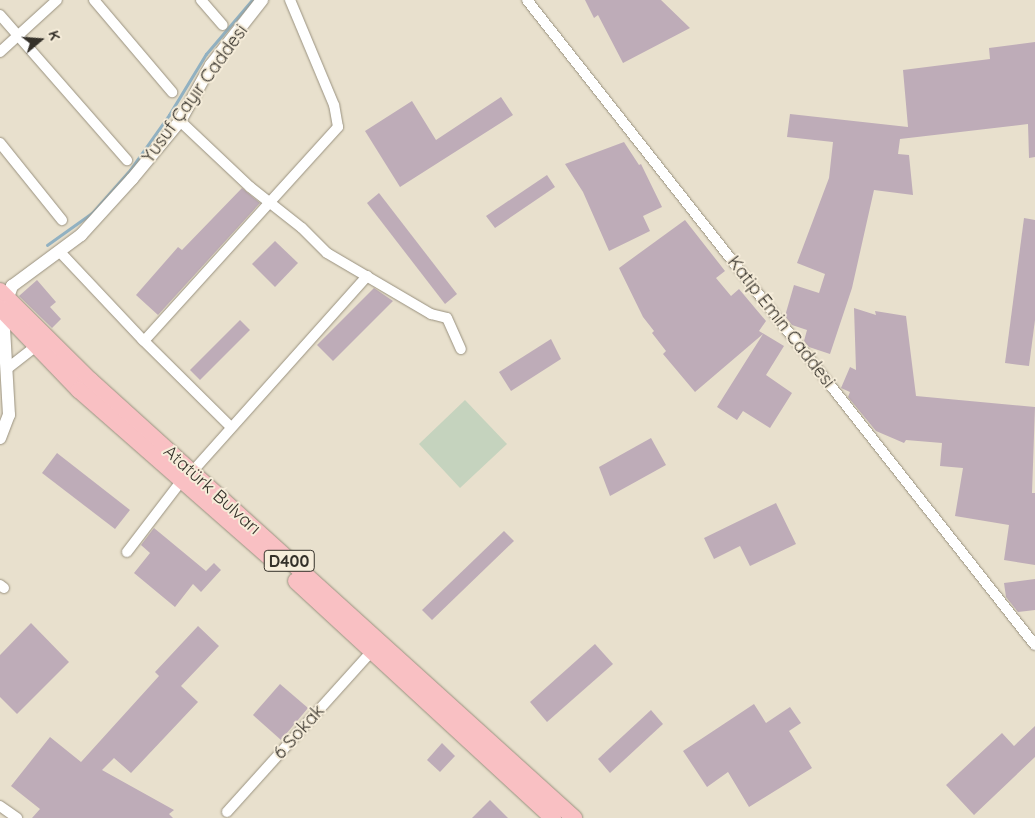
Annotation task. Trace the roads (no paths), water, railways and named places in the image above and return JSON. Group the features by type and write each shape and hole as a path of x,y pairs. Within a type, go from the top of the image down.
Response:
{"main road":[{"name":"Atatürk Bulvarı","path":"3,303 41,342 79,390 187,476 574,818"},
{"name":"Atatürk Bulvarı","path":"187,476 371,652 553,818"}],"street":[{"path":"0,52 57,0"},
{"path":"94,0 172,92"},
{"path":"201,0 223,25"},
{"name":"Yusuf Çayır Caddesi","path":"3,303 12,286 60,252 109,205 180,121 211,66 262,0"},
{"path":"144,341 271,204 338,128 334,104 290,0"},
{"name":"Katip Emin Caddesi","path":"527,0 1035,645"},
{"path":"0,15 128,160"},
{"path":"180,121 328,253 431,314 446,318 461,349"},
{"path":"0,143 62,220"},
{"path":"60,252 144,341 230,426"},
{"path":"127,552 187,476 230,426 367,276"},
{"path":"0,436 9,415 8,368 3,303"},
{"path":"8,368 41,342"},
{"name":"6 Sokak","path":"227,812 371,652"},
{"path":"0,806 17,818"}],"waterway":[{"path":"47,245 92,213 130,170 169,115 206,54 252,0"}]}
